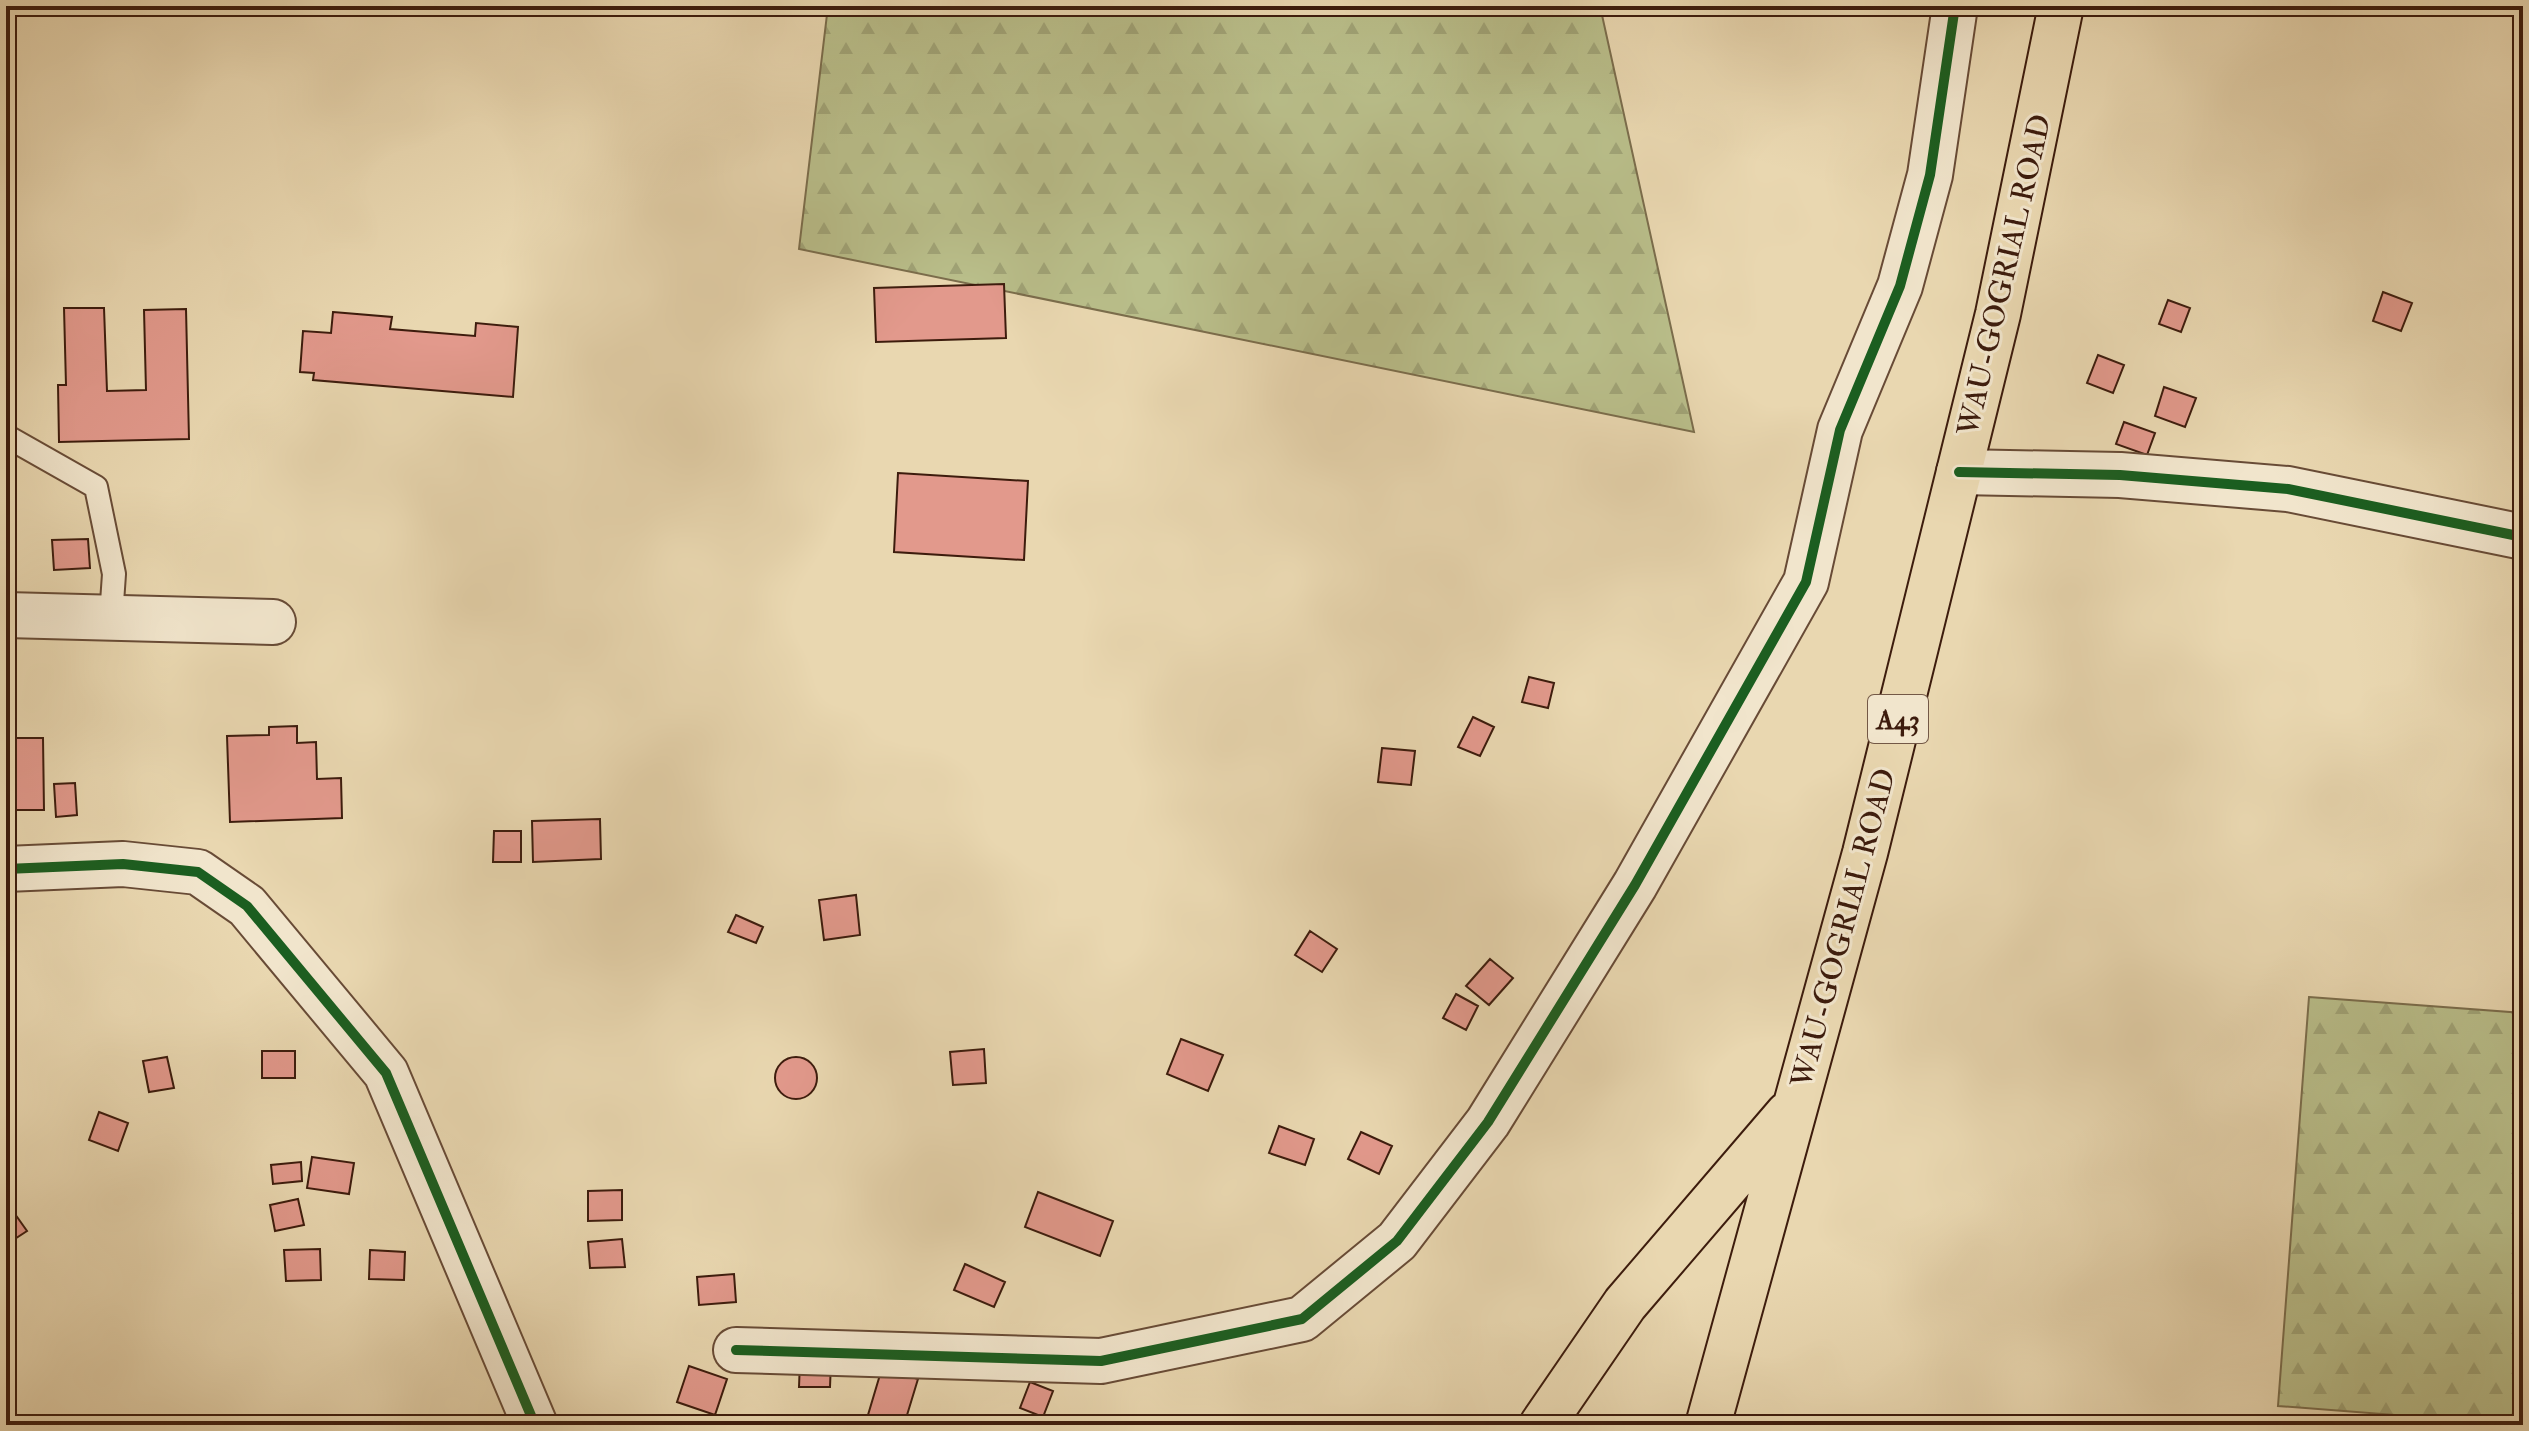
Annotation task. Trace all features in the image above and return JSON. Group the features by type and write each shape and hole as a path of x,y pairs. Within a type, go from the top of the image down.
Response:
{"main road":[{"name":"WAU-GOGRIAL ROAD","path":"1708,1425 1865,853 1998,314 2061,6"},
{"path":"1542,1425 1625,1304 1795,1105"}],"street":[{"path":"736,1350 1101,1361 1302,1319 1397,1241 1505,1096 1635,885 1806,582 1840,430 1900,286 1930,175 1955,6"},
{"path":"1959,472 2120,475 2288,489 2523,537"},
{"path":"6,615 273,622"},
{"path":"6,869 123,864 198,872 247,906 386,1073 535,1425"}],"lane":[{"path":"6,436 96,487 114,574 111,617"}],"green space":[{"path":"828,6 1600,6 1694,432 799,249"},
{"path":"2309,997 2523,1013 2523,1425 2278,1406"}],"building":[{"path":"1004,284 1006,338 876,342 874,288"},
{"path":"2383,292 2412,303 2401,331 2373,321"},
{"path":"2168,300 2190,308 2181,332 2159,324"},
{"path":"64,308 104,308 107,391 146,390 144,310 186,309 189,439 59,442 58,385 66,385"},
{"path":"333,312 392,317 390,329 475,336 476,323 518,327 513,397 313,380 314,373 300,372 303,331 331,333"},
{"path":"2098,355 2124,365 2113,393 2087,383"},
{"path":"2164,387 2196,398 2185,427 2155,416"},
{"path":"2124,422 2155,433 2147,455 2116,444"},
{"path":"898,473 1028,481 1024,560 894,552"},
{"path":"88,539 90,568 54,570 52,540"},
{"path":"1529,677 1554,683 1548,708 1522,702"},
{"path":"1473,717 1494,727 1480,756 1458,747"},
{"path":"6,726 15,726 16,738 43,738 44,810 6,810"},
{"path":"297,726 297,743 316,742 317,779 341,778 342,818 230,822 227,736 269,735 269,727"},
{"path":"1382,748 1415,751 1411,785 1378,782"},
{"path":"75,783 77,815 56,817 54,784"},
{"path":"600,819 601,859 533,862 532,821"},
{"path":"494,831 521,831 521,862 493,862"},
{"path":"856,895 860,935 824,940 819,900"},
{"path":"736,915 763,927 756,943 728,932"},
{"path":"1310,931 1337,949 1322,972 1295,955"},
{"path":"1490,959 1513,978 1489,1005 1466,986"},
{"path":"1456,994 1478,1006 1466,1030 1443,1018"},
{"path":"1181,1039 1223,1055 1208,1091 1167,1074"},
{"path":"984,1049 986,1083 953,1085 950,1052"},
{"path":"262,1051 295,1051 295,1078 262,1078"},
{"path":"167,1057 174,1088 149,1092 143,1061"},
{"path":"796,1057 811,1063 817,1078 811,1093 796,1099 781,1093 775,1078 781,1063"},
{"path":"99,1112 128,1123 118,1151 89,1140"},
{"path":"1279,1126 1314,1139 1305,1165 1269,1153"},
{"path":"1361,1132 1392,1146 1379,1174 1348,1159"},
{"path":"312,1157 354,1163 349,1194 307,1188"},
{"path":"301,1162 302,1181 273,1184 271,1165"},
{"path":"622,1190 622,1220 588,1221 588,1191"},
{"path":"1038,1192 1113,1221 1100,1256 1025,1227"},
{"path":"298,1199 304,1225 275,1231 270,1205"},
{"path":"15,1214 27,1231 7,1244 6,1220"},
{"path":"622,1239 625,1267 590,1268 588,1242"},
{"path":"320,1249 321,1280 286,1281 284,1250"},
{"path":"370,1250 405,1252 404,1280 369,1279"},
{"path":"965,1264 1005,1282 994,1307 954,1290"},
{"path":"734,1274 736,1302 699,1305 697,1277"},
{"path":"800,1361 831,1362 830,1387 799,1387"},
{"path":"689,1366 727,1379 715,1415 677,1402"},
{"path":"882,1368 918,1379 904,1425 865,1425"},
{"path":"1030,1382 1053,1391 1043,1417 1020,1408"}],"cycle path":[{"path":"736,1350 1101,1361 1302,1319 1397,1241 1488,1122 1635,885 1806,582 1840,430 1900,286 1930,175 1955,6"},
{"path":"1959,472 2120,475 2288,489 2523,537"},
{"path":"6,869 123,864 198,872 247,906 386,1073 535,1425"}]}
